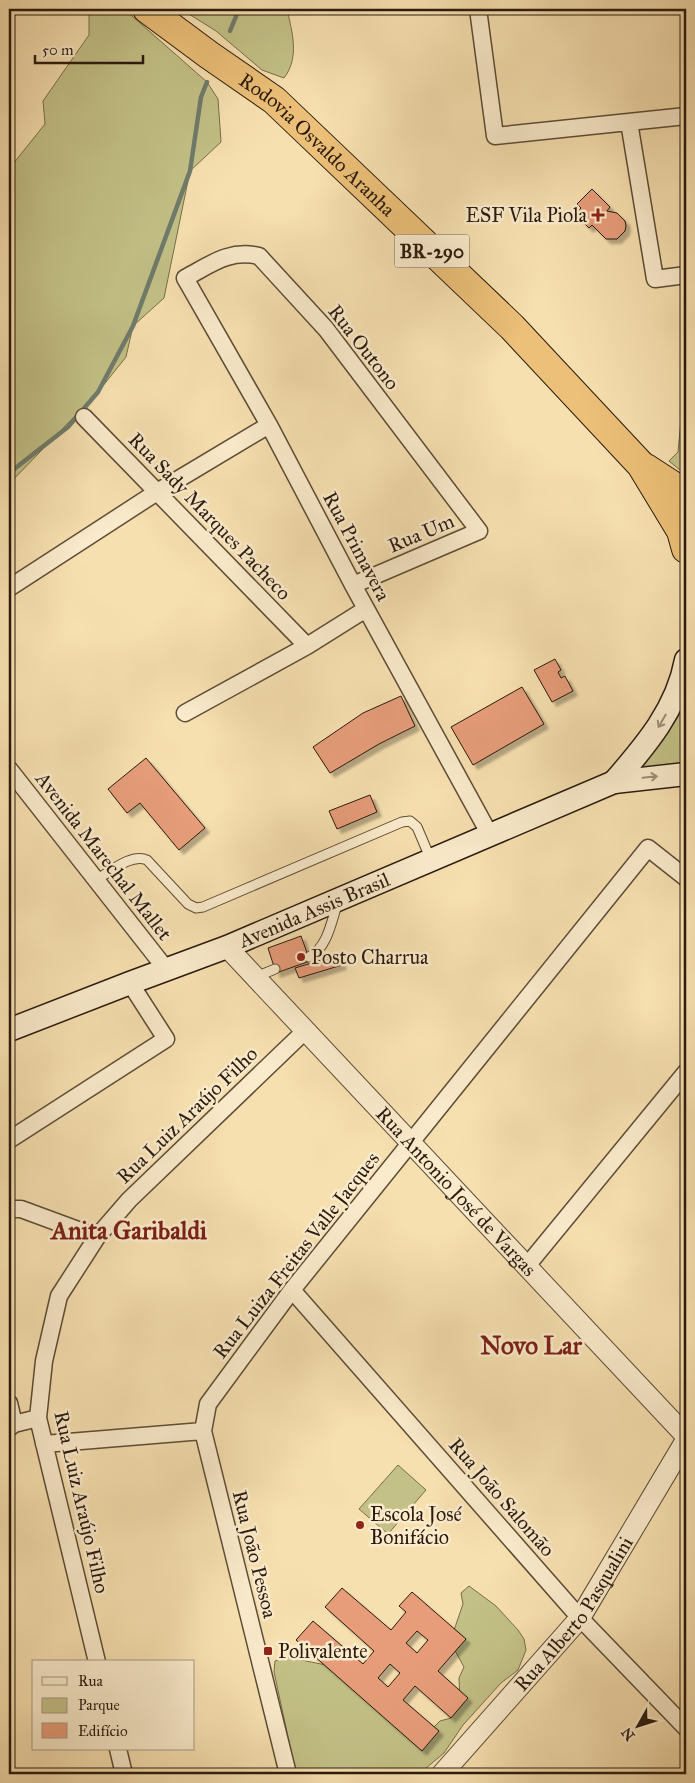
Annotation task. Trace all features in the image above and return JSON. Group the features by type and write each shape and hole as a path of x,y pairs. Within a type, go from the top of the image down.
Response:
{"highway":[{"name":"Rodovia Osvaldo Aranha","path":"147,9 274,100 512,327 641,465"},
{"name":"BR-290","path":"641,465 686,494"},
{"name":"BR-290","path":"641,465 681,531 686,549"}],"main road":[{"name":"Avenida Assis Brasil","path":"614,782 642,751 662,722 674,701 686,660"},
{"name":"Avenida Assis Brasil","path":"9,1030 227,947 614,782 686,774"}],"street":[{"path":"478,9 495,136 686,116"},
{"path":"629,122 655,278 686,275"},
{"name":"Rua Outono","path":"185,278 227,256 246,253 259,256 326,330 478,532"},
{"name":"Rua Primavera","path":"185,278 269,425 366,609 490,835"},
{"name":"Rua Sady Marques Pacheco","path":"84,417 307,646"},
{"path":"9,588 157,492 269,425"},
{"name":"Rua Um","path":"354,585 478,532"},
{"path":"185,713 307,646 366,609"},
{"name":"Avenida Marechal Mallet","path":"9,769 166,969"},
{"name":"Rua Luiza Freitas Valle Jacques","path":"203,1431 208,1404 292,1290 648,848 686,878"},
{"name":"Rua Antonio José de Vargas","path":"227,947 686,1436"},
{"path":"9,1140 166,1039 130,983"},
{"name":"Rua Luiz Araújo Filho","path":"97,1660 38,1418 44,1361 58,1296 98,1237 136,1194 306,1030"},
{"path":"526,1267 686,1072"},
{"path":"9,1209 21,1209 98,1237"},
{"name":"Rua João Salomão","path":"292,1290 580,1618 686,1728"},
{"path":"9,1403 12,1426 38,1418"},
{"path":"44,1444 203,1431"},
{"name":"Rua João Pessoa","path":"203,1431 288,1774"},
{"name":"Rua Alberto Pasqualini","path":"442,1774 580,1618 686,1440"},
{"path":"118,1750 124,1774"}],"lane":[{"path":"96,880 133,859 141,858 147,860 188,904 196,908 204,907 402,822 410,821 417,827 431,860"},
{"path":"309,957 318,952 324,944 339,899"},
{"path":"256,977 275,969"}],"green space":[{"path":"92,9 124,9 207,82 218,99 221,142 190,171 164,298 133,326 126,357 98,392 9,484 9,169 45,124 43,101 89,35 89,11"},
{"path":"181,9 287,9 293,44 292,62 289,70 284,78 262,70 216,31"},
{"path":"686,366 686,475 669,461 678,452"},
{"path":"686,699 686,766 629,775 661,740"},
{"path":"398,1465 426,1490 388,1534 359,1509"},
{"path":"469,1586 496,1606 518,1630 524,1639 526,1650 518,1670 501,1683 463,1725 444,1753 419,1774 296,1774 274,1672 275,1661 286,1657 331,1666 358,1686 403,1734 424,1737 440,1721 451,1718 460,1701 459,1678 464,1667 453,1647 452,1636 463,1604 461,1593"}],"building":[{"name":"ESF Vila Piola","path":"592,189 610,207 607,211 617,213 625,221 625,231 617,239 606,239 592,225 589,228 575,214 581,208 577,204"},
{"path":"555,659 561,670 558,672 561,678 565,676 573,691 552,702 534,670"},
{"path":"522,687 544,724 473,765 451,727"},
{"path":"401,696 415,726 379,744 330,773 313,747 363,713"},
{"path":"146,758 205,828 179,850 140,803 127,813 108,789"},
{"path":"370,795 377,812 337,829 329,811"},
{"path":"301,936 310,961 276,973 268,948"},
{"path":"338,955 342,965 299,978 295,968"},
{"path":"342,1588 391,1630 406,1612 399,1606 412,1592 466,1639 438,1671 468,1698 451,1718 415,1686 403,1700 439,1731 422,1751 296,1640 313,1621 363,1664 374,1651 325,1607","holes":["417,1631 428,1640 417,1653 406,1643","390,1664 400,1673 388,1687 378,1678"]}],"waterway":[{"path":"230,31 239,9"},
{"path":"9,473 68,427 98,392 133,326 190,171 201,97 207,82"}],"place":[{"name":"ESF Vila Piola","path":"598,215"},
{"name":"Posto Charrua","path":"301,957"},
{"name":"Escola José Bonifácio","path":"360,1525"},
{"name":"Polivalente","path":"268,1651"}],"district":[{"name":"Anita Garibaldi","path":"129,1230"},
{"name":"Novo Lar","path":"531,1345"}]}
